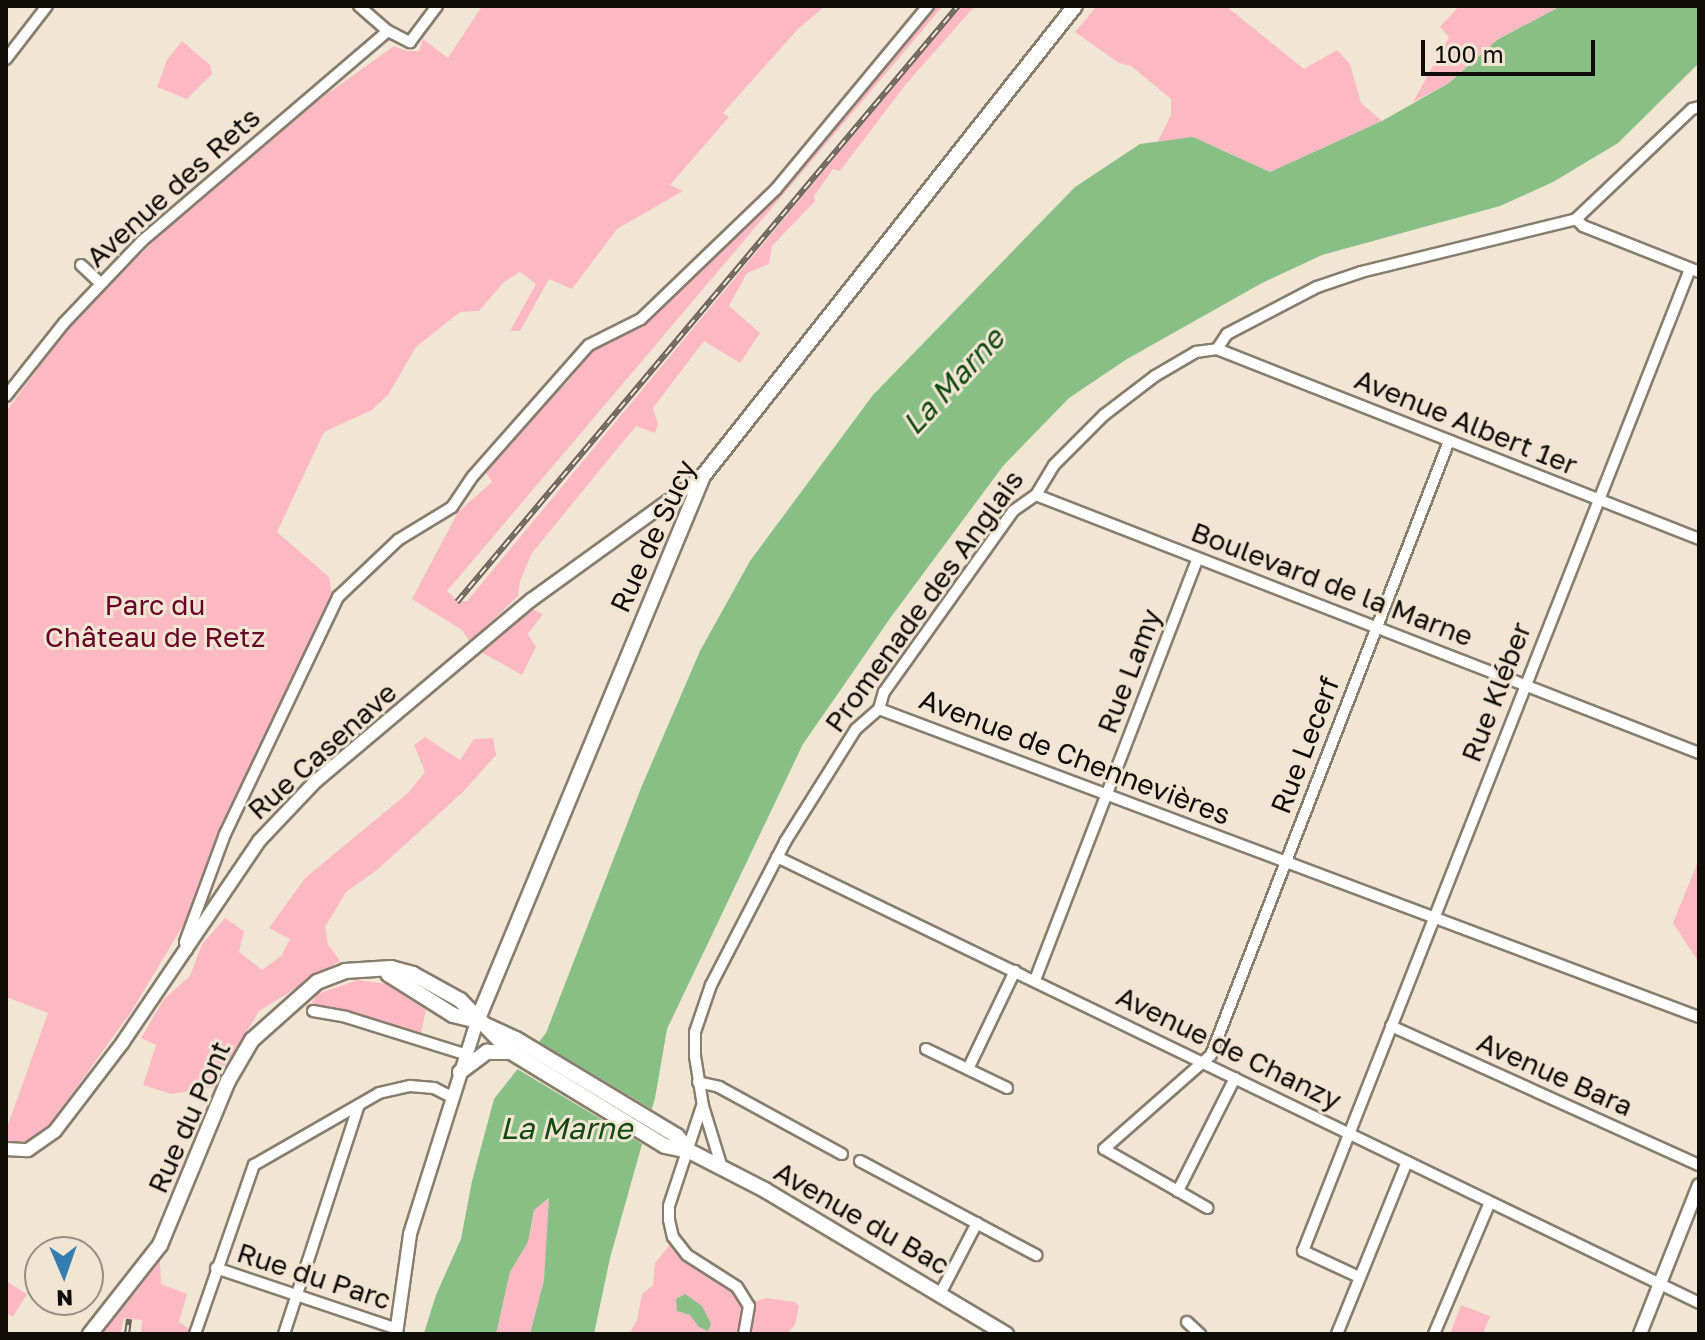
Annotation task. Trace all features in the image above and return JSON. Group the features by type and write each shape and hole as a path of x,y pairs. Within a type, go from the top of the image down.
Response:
{"main road":[{"name":"Rue de Sucy","path":"477,1021 703,476 1075,6"},
{"name":"Rue du Pont","path":"90,1334 160,1245 226,1085 252,1040 317,982 345,971 373,968 391,968 422,978 460,1000 477,1021 514,1046"},
{"path":"460,1072 487,1052 514,1046"},
{"name":"Avenue du Bac","path":"514,1046 658,1134 670,1149 689,1151 722,1168 1006,1334"}],"street":[{"path":"6,59 47,6"},
{"path":"359,6 388,31 406,41 414,41 437,6"},
{"path":"187,950 185,942 225,834 338,597 398,540 445,513 495,449 589,345 641,319 776,189 928,6"},
{"name":"Avenue des Rets","path":"6,396 100,283 171,215 388,31"},
{"name":"Promenade des Anglais","path":"722,1168 698,1082 695,1032 701,1008 777,857 856,729 879,709 884,692 1013,511 1036,495 1044,476 1104,415 1155,376 1196,352 1217,349 1227,334 1317,287 1361,272 1576,219 1692,109 1699,107"},
{"path":"1576,219 1583,226 1694,270"},
{"path":"81,265 100,283"},
{"name":"Rue Kléber","path":"1359,1277 1303,1251 1597,500 1694,270"},
{"name":"Avenue Albert 1er","path":"1217,349 1699,539"},
{"name":"Rue Lecerf","path":"1203,1063 1211,1055 1449,441"},
{"name":"Rue Casenave","path":"6,1149 28,1150 55,1131 187,950 259,841 316,781 531,600 703,476"},
{"name":"Boulevard de la Marne","path":"1036,495 1699,753"},
{"name":"Rue Lamy","path":"1035,980 1198,558"},
{"name":"Avenue de Chennevières","path":"879,709 1699,1017"},
{"name":"Avenue de Chanzy","path":"777,857 1699,1303"},
{"path":"968,1069 1015,971"},
{"path":"313,1011 346,1017 464,1054"},
{"path":"397,1331 410,1234 454,1098 464,1054 477,1021"},
{"name":"Avenue Bara","path":"1391,1026 1699,1165"},
{"path":"926,1049 1007,1088"},
{"path":"1203,1063 1104,1149 1208,1208"},
{"path":"1178,1191 1235,1078"},
{"path":"698,1082 719,1087 842,1154"},
{"path":"195,1334 254,1165 379,1093 410,1086 434,1088 454,1098"},
{"path":"284,1334 359,1105"},
{"name":"Promenade des Anglais","path":"703,1106 669,1206 673,1237 687,1255 737,1287 749,1306 744,1334"},
{"path":"860,1161 1036,1255"},
{"path":"1337,1334 1407,1162"},
{"path":"1640,1334 1699,1185"},
{"path":"1434,1334 1490,1202"},
{"path":"940,1294 977,1223"},
{"name":"Rue du Parc","path":"216,1268 397,1331"},
{"path":"1187,1322 1197,1327 1200,1334"}],"green space":[{"name":"Parc du Château de Retz","path":"482,6 825,6 798,29 723,113 729,117 670,185 683,191 617,229 572,289 549,279 520,331 510,331 536,284 520,272 504,282 479,311 460,312 416,347 388,395 372,410 324,432 277,532 329,577 332,595 199,899 131,1012 46,1130 27,1144 6,1140 6,1130 48,1013 6,997 6,412 68,327 162,233 316,102 394,46 419,51 423,39 448,58"},
{"path":"934,6 943,6 447,591 458,601 467,601 958,9 975,6 906,84 840,171 833,169 814,196 815,201 772,246 769,264 747,273 729,306 760,333 740,363 704,341 653,408 658,424 655,433 636,426 532,553 520,581 518,596 470,642 462,630 412,599 458,512 492,482 485,471 539,408 566,384 593,349 646,320 736,230 772,200 884,62"},
{"path":"1097,6 1226,6 1304,69 1337,50 1350,64 1361,103 1382,121 1270,172 1193,137 1157,143 1171,115 1171,99 1131,66 1119,63 1075,32"},
{"path":"1459,6 1561,6 1497,40 1449,83 1413,102 1449,37 1440,27"},
{"path":"182,41 210,65 212,74 187,99 157,87 167,60"},
{"path":"532,609 543,614 528,634 536,647 522,675 481,652"},
{"path":"425,737 460,760 474,739 493,738 496,755 464,791 377,870 346,892 325,927 328,944 340,961 259,1011 214,1087 171,1094 143,1085 156,1045 141,1038 164,999 190,976 202,944 225,918 244,931 239,952 262,970 281,956 290,939 269,928 305,878 408,793 425,772 414,745"},
{"path":"1699,859 1699,963 1673,923"},
{"path":"358,980 387,984 426,1010 421,1033 311,1004 317,994"},
{"path":"550,1198 544,1280 530,1334 496,1334 510,1272 528,1242 534,1210"},
{"path":"671,1243 682,1256 734,1289 744,1305 766,1298 795,1302 799,1306 795,1325 787,1334 629,1334 637,1320 642,1294 653,1285 655,1263"},
{"path":"160,1261 161,1284 187,1294 179,1322 189,1329 187,1334 141,1334 142,1320 124,1318 120,1334 102,1334"},
{"path":"6,1281 24,1292 24,1299 13,1317 6,1313"},
{"path":"1461,1305 1490,1316 1483,1334 1450,1334"}],"water":[{"name":"La Marne","path":"1561,6 1699,6 1699,63 1618,143 1553,182 1500,206 1322,255 1262,283 1127,359 1069,398 1003,466 891,617 803,744 667,1029 655,1098 610,1258 594,1334 530,1334 544,1280 549,1198 534,1210 528,1242 510,1272 496,1334 418,1334 424,1333 436,1295 461,1239 472,1181 494,1099 546,1033 641,788 700,651 750,561 873,395 1075,187 1140,144 1193,137 1270,172 1382,121 1449,83 1497,40"},
{"path":"685,1294 702,1306 711,1324 708,1331 699,1327 690,1315 677,1311 676,1299"}],"pier":[{"path":"536,1040 655,1111 644,1145 514,1067"}],"railway":[{"path":"457,602 958,6"},
{"path":"127,1334 129,1319"}]}
